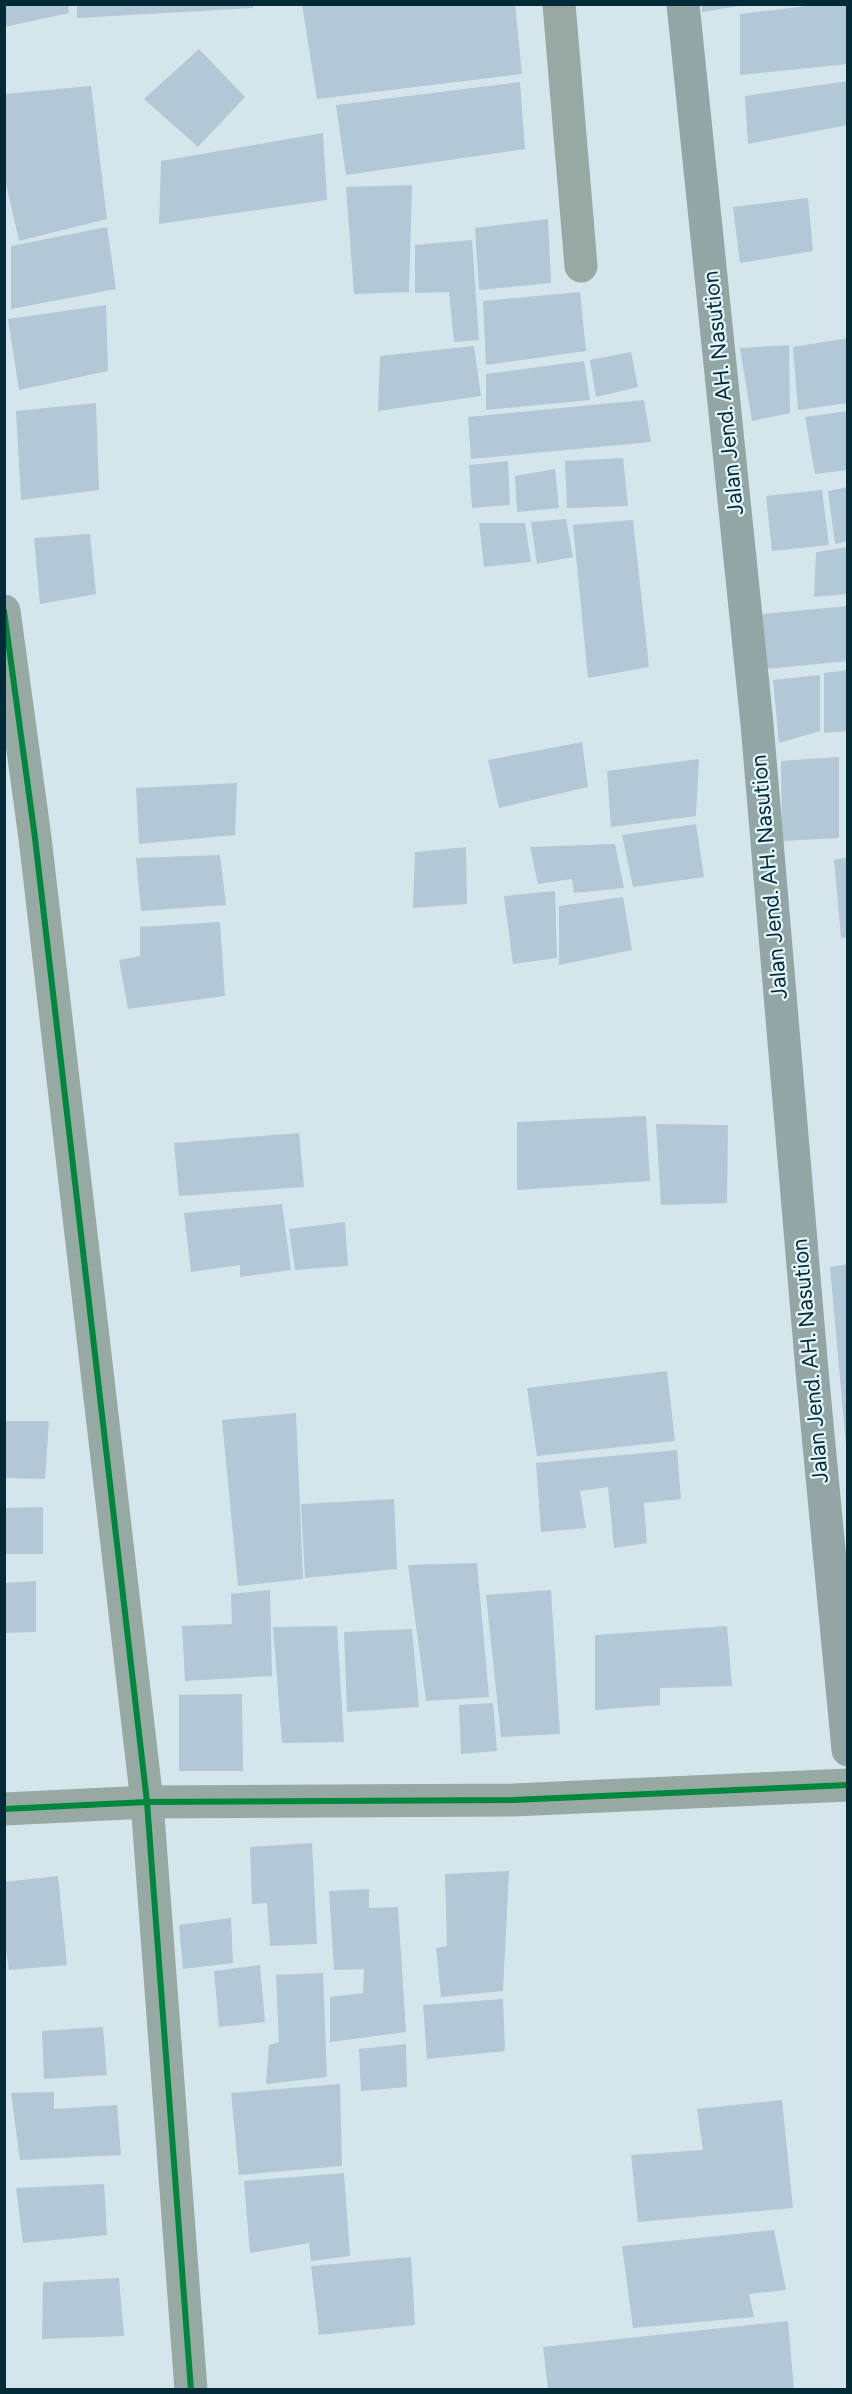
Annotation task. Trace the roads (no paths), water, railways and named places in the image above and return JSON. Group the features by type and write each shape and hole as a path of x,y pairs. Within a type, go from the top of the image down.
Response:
{"highway":[{"name":"Jalan Jend. AH. Nasution","path":"683,4 758,724 812,1371 848,1750"}],"street":[{"path":"559,4 581,266"},
{"path":"4,611 35,838 147,1802 191,2390"},
{"path":"4,1809 147,1802 513,1800 848,1785"}]}
